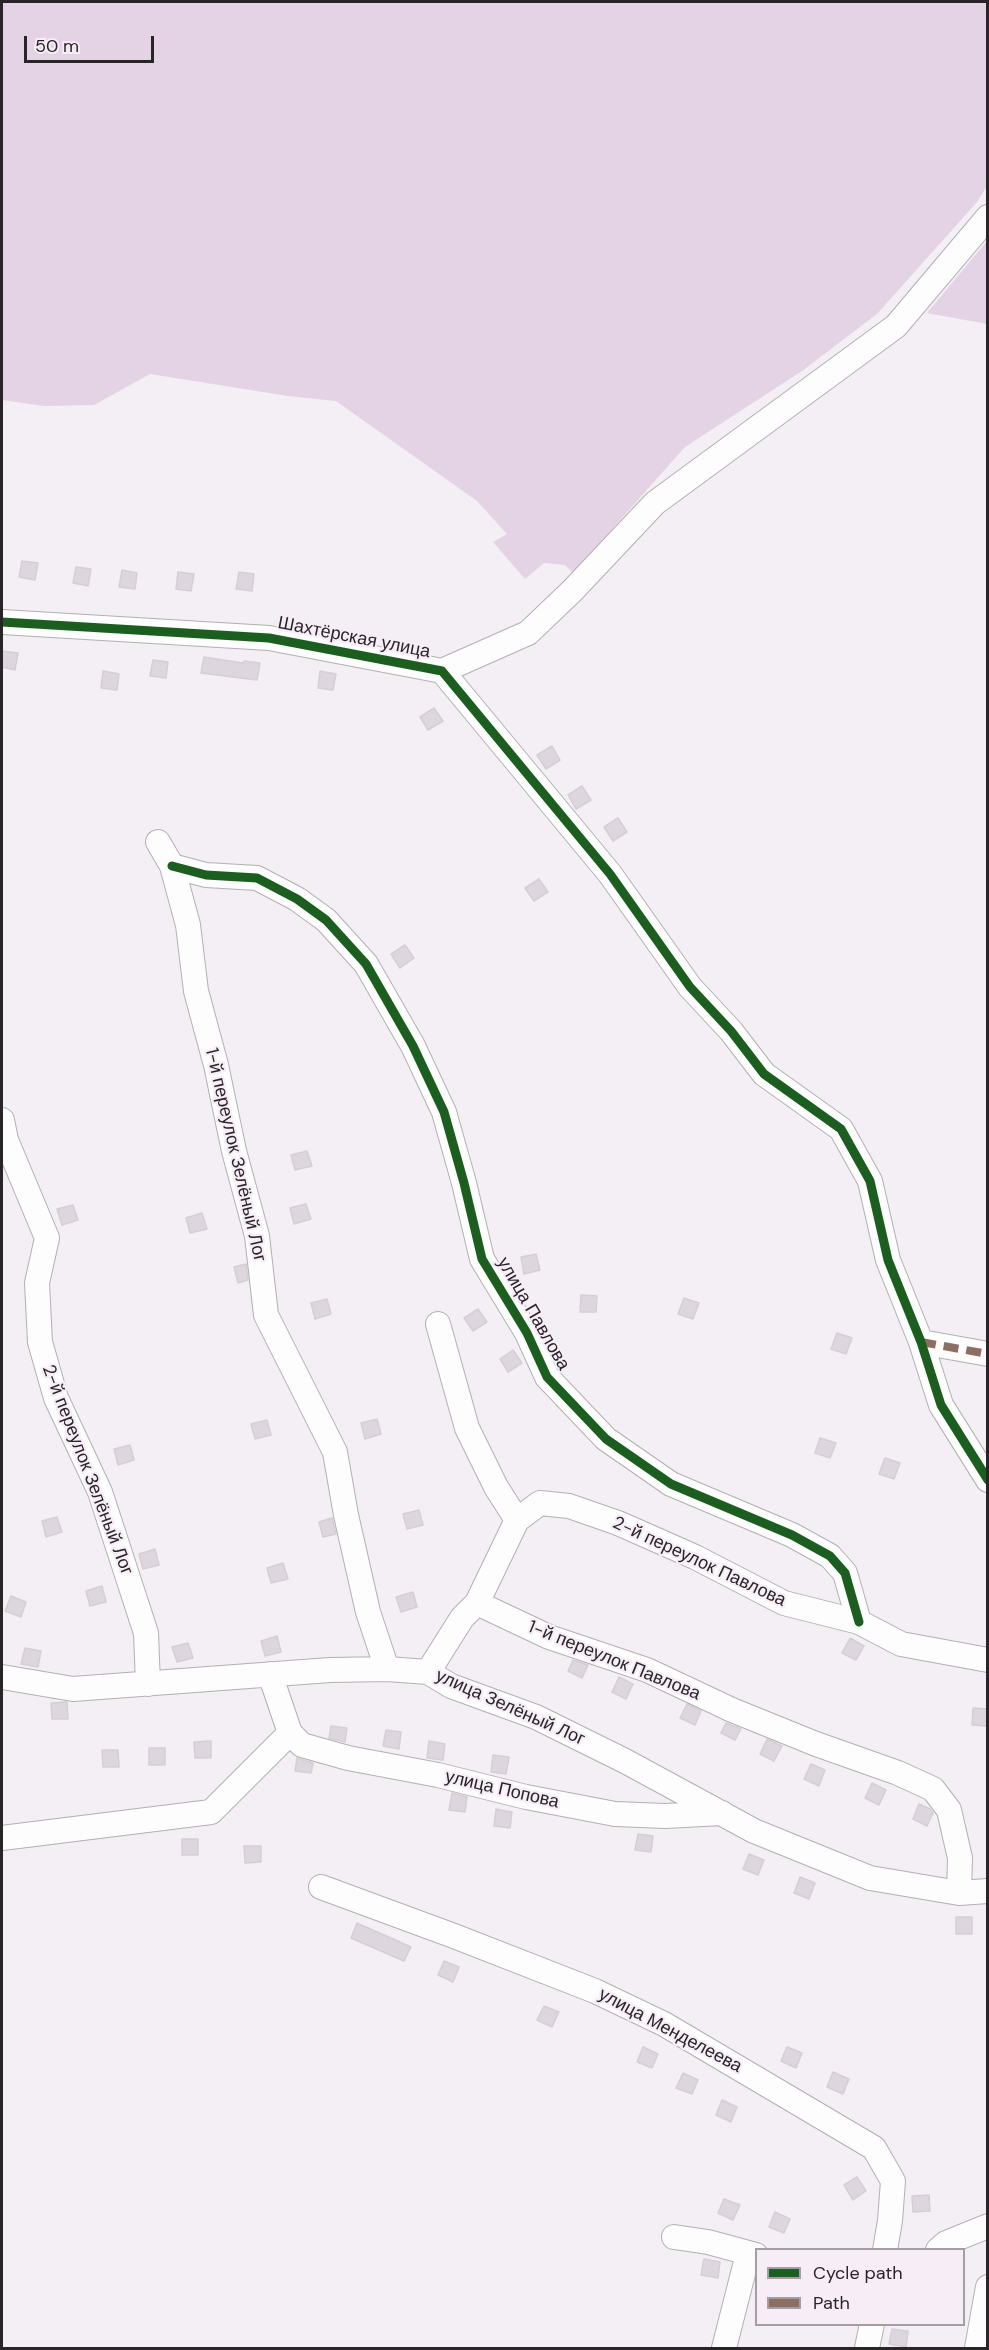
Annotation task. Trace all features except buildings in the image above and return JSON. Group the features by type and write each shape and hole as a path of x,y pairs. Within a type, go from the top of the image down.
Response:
{"street":[{"path":"442,671 528,633 572,591 656,503 896,326 987,217"},
{"name":"Шахтёрская улица","path":"2,622 269,638 442,671 610,874 690,987 731,1031 764,1074 841,1129 870,1180 888,1260 921,1342 941,1406 987,1480"},
{"name":"1-й переулок Зелёный Лог","path":"158,842 172,866 188,925 196,991 257,1236 266,1315 335,1452 346,1515 368,1612 387,1669"},
{"name":"улица Павлова","path":"172,866 206,875 257,878 297,899 326,920 366,964 413,1046 444,1112 482,1259 527,1333 548,1377 606,1439 671,1484 792,1535 830,1556 845,1573 859,1622"},
{"name":"2-й переулок Зелёный Лог","path":"2,1120 6,1140 47,1238 38,1283 40,1342 56,1398 100,1492 146,1633 147,1684"},
{"path":"428,1672 462,1618 477,1603 517,1520 496,1486 467,1428 438,1324"},
{"path":"921,1342 987,1354"},
{"name":"2-й переулок Павлова","path":"517,1520 540,1503 569,1506 618,1523 695,1557 784,1603 859,1622 901,1644 987,1660"},
{"name":"1-й переулок Павлова","path":"477,1603 549,1637 647,1670 732,1710 816,1744 898,1773 933,1789 949,1810 960,1858 959,1893"},
{"name":"улица Зелёный Лог","path":"3,1676 74,1689 270,1674 387,1669 428,1672 451,1686 536,1717 626,1761 754,1831 870,1878 959,1893 987,1891"},
{"path":"2,1838 211,1812 291,1733 270,1674"},
{"name":"улица Попова","path":"291,1733 302,1745 348,1758 438,1775 537,1799 615,1814 665,1816 722,1813"},
{"name":"улица Менделеева","path":"321,1887 454,1935 625,2005 664,2024 874,2148 893,2181 885,2248"},
{"path":"940,2248 946,2243 987,2226"},
{"path":"674,2237 708,2242 752,2254 724,2349"},
{"path":"977,2349 987,2287"},
{"path":"867,2349 872,2326"}],"shaded area":[{"path":"2,2 987,2 987,186 977,202 877,314 802,371 685,447 573,573 565,565 544,563 525,579 493,542 507,534 477,501 336,401 288,396 150,374 94,405 44,406 2,400"},
{"path":"987,241 987,324 927,313"}],"marked path":[{"path":"921,1342 988,1354"}],"cycle path":[{"path":"2,622 269,638 442,671 610,874 690,987 731,1031 764,1074 841,1129 870,1181 888,1260 921,1342 941,1405 988,1480"},
{"path":"172,866 206,875 257,878 297,899 326,920 366,964 413,1046 444,1112 482,1259 527,1333 547,1377 606,1439 671,1484 792,1535 830,1556 845,1573 859,1622"}]}
